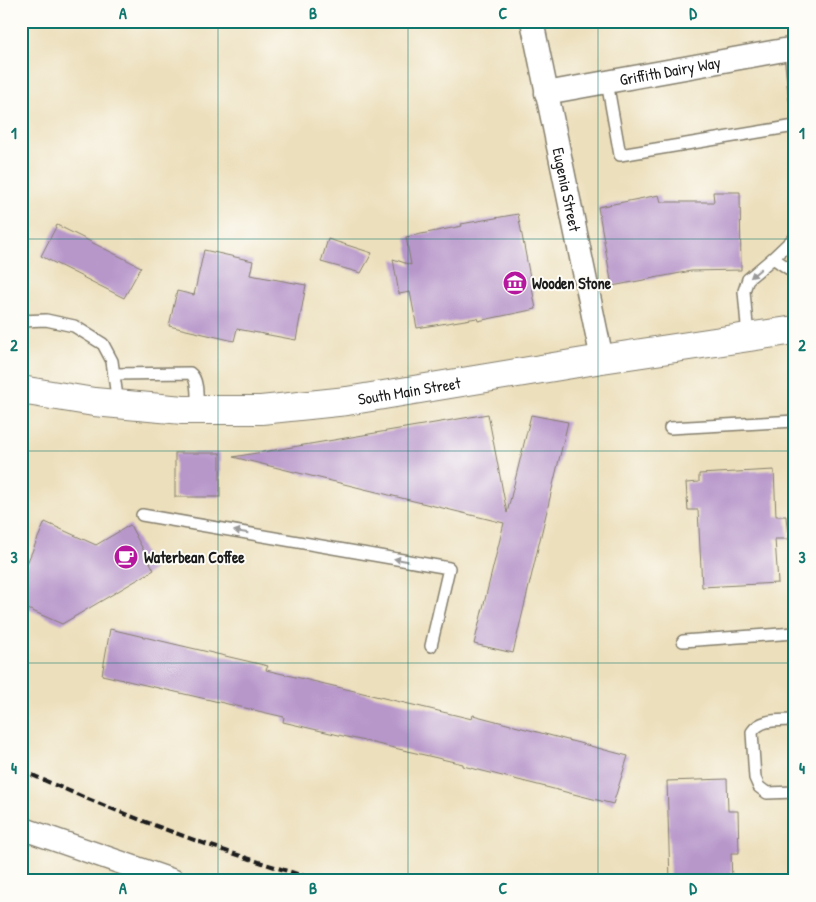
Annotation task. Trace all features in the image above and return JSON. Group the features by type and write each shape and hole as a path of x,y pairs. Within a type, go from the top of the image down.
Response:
{"main road":[{"name":"South Main Street","path":"21,390 54,397 118,404 197,410 261,410 347,401 602,359 795,330"}],"street":[{"name":"Eugenia Street","path":"532,21 602,359"},
{"name":"Griffith Dairy Way","path":"546,93 792,48"},
{"path":"21,828 174,881"}],"lane":[{"path":"792,48 795,98"},
{"path":"607,82 620,155 795,126"},
{"path":"748,337 744,291 748,279 795,237"},
{"path":"773,258 795,273"},
{"path":"21,321 46,320 74,326 104,344 112,361 118,404"},
{"path":"114,374 190,373 196,381 197,410"},
{"path":"670,428 795,421"},
{"path":"142,515 449,568 431,646"},
{"path":"683,641 795,633"},
{"path":"795,720 764,722 756,726 752,732 755,778 759,787 767,793 795,792"}],"building":[{"path":"713,192 740,192 741,270 691,271 612,286 598,207 659,195 661,202 714,202"},
{"path":"518,214 536,309 478,321 477,318 417,328 410,292 399,294 393,259 411,265 406,237 462,226 461,224"},
{"path":"57,225 141,267 124,298 41,256"},
{"path":"328,239 372,253 361,273 321,262"},
{"path":"204,250 253,261 250,275 306,285 296,340 237,329 234,341 169,326 177,291 194,295"},
{"path":"488,414 507,513 531,415 568,422 513,653 474,644 504,523 233,457"},
{"path":"175,453 220,453 220,497 175,497"},
{"path":"774,470 776,516 786,516 788,539 775,539 778,583 702,587 698,510 688,510 686,483 699,482 699,474"},
{"path":"45,522 96,545 130,525 154,570 62,624 21,606 21,577"},
{"path":"110,629 268,666 266,670 472,719 473,715 628,756 613,804 463,766 463,764 283,722 284,717 102,675"},
{"path":"727,779 728,811 738,811 739,853 731,853 732,881 670,881 667,781"}],"railway":[{"path":"21,770 169,831 321,881"}],"place":[{"name":"Wooden Stone","path":"515,283"},
{"name":"Waterbean Coffee","path":"126,557"}]}
